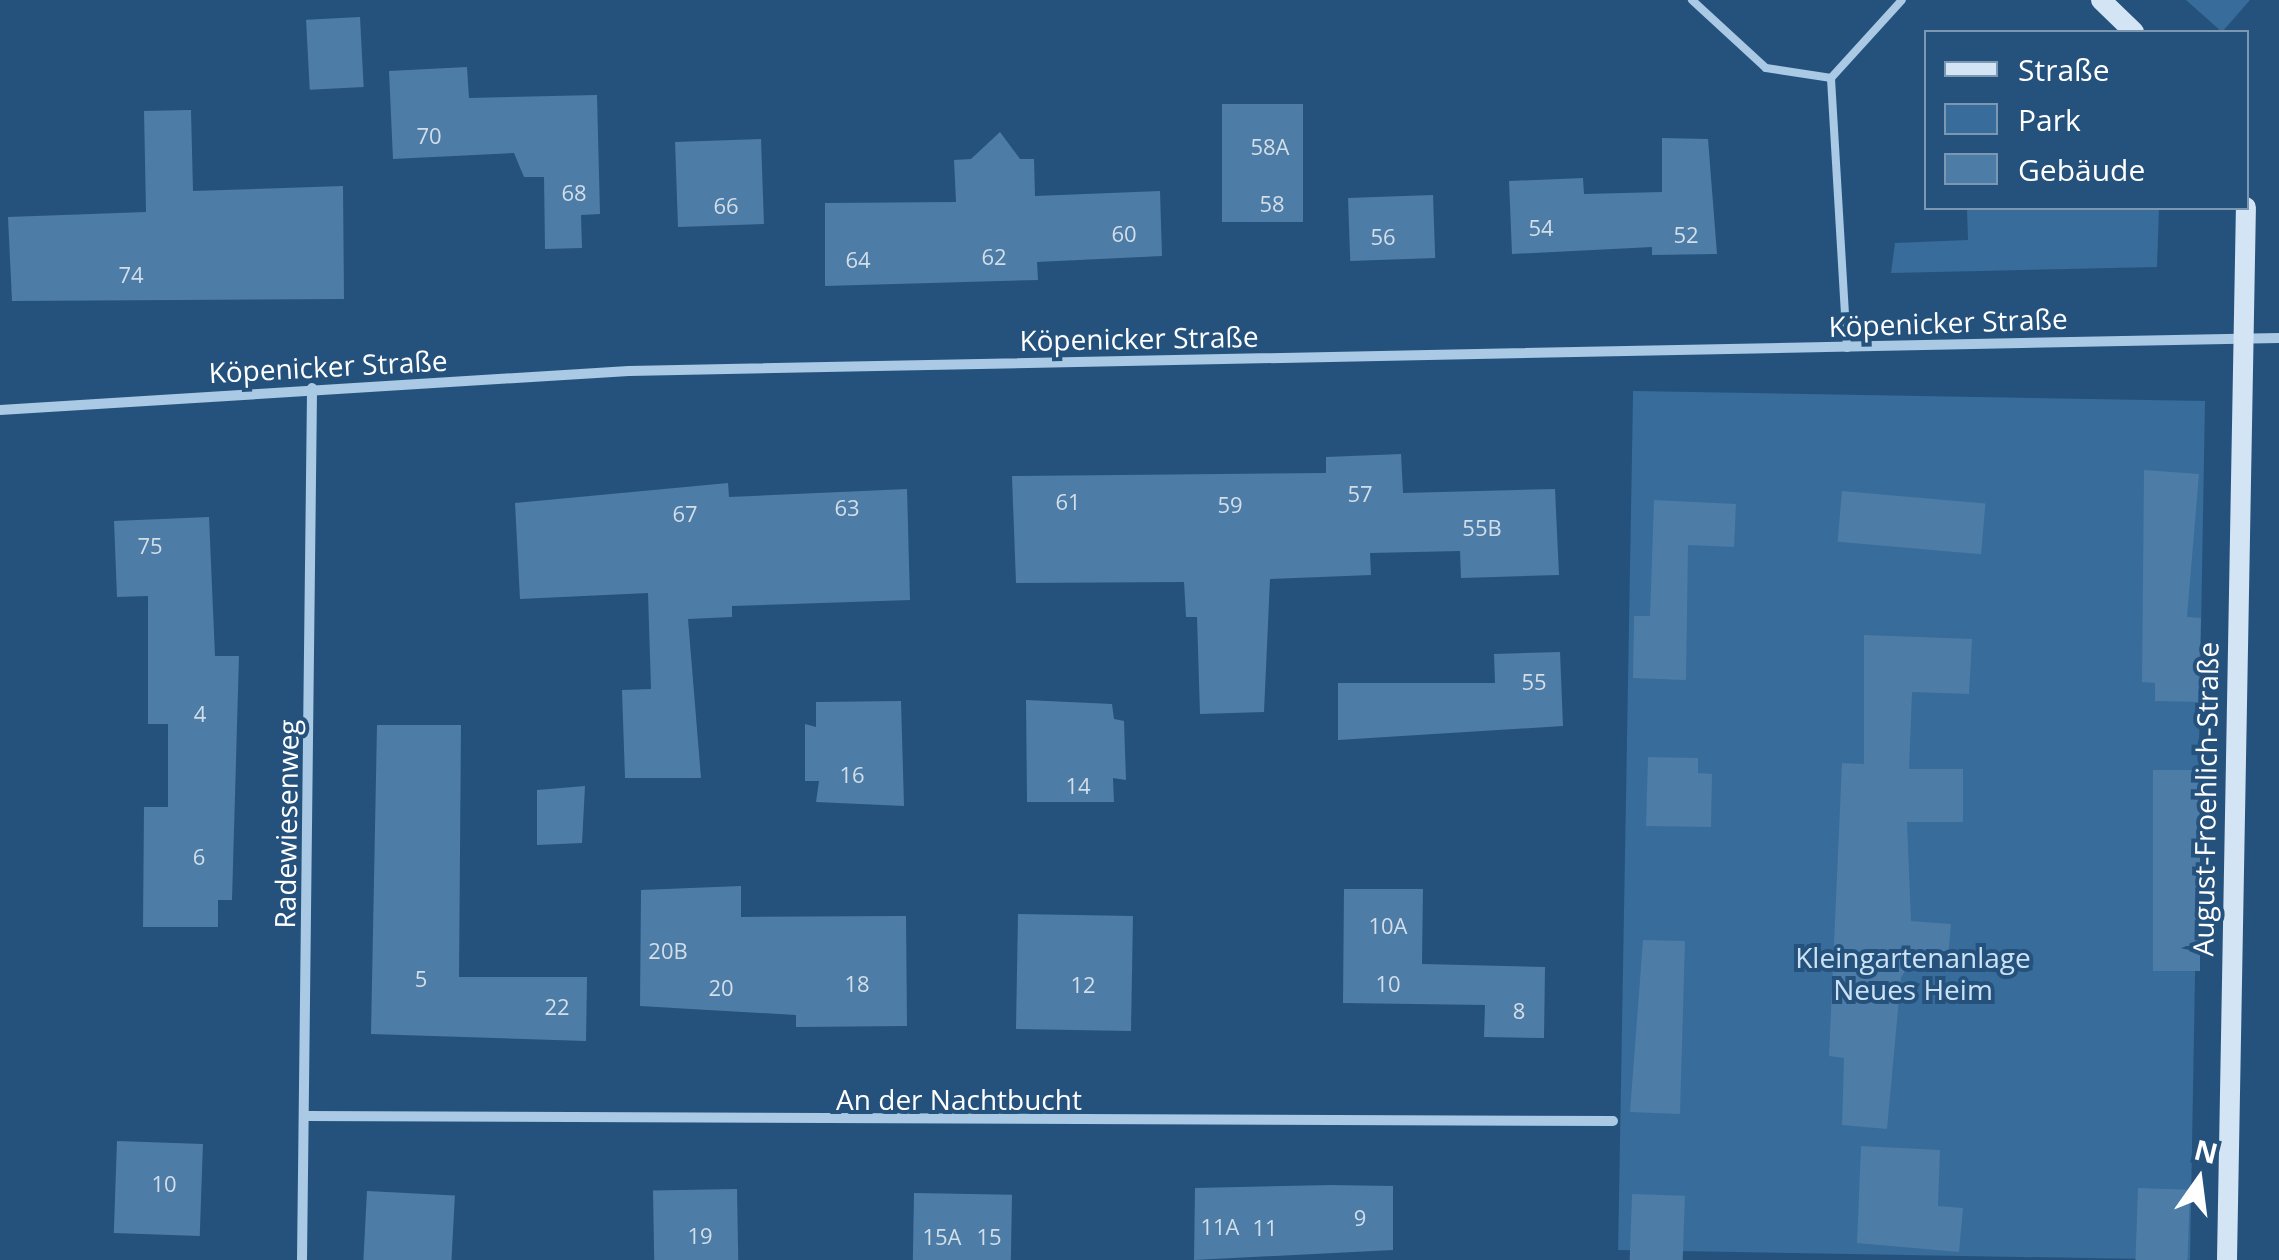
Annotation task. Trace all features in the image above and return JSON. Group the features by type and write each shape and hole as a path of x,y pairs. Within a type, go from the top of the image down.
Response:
{"street":[{"path":"2100,0 2132,30"},
{"name":"August-Froehlich-Straße","path":"2227,1260 2246,210"},
{"name":"Köpenicker Straße","path":"0,410 312,388 668,370 2279,338"},
{"name":"Radewiesenweg","path":"302,1260 312,388"},
{"name":"An der Nachtbucht","path":"306,1116 1612,1121"}],"lane":[{"path":"1692,0 1766,68 1831,78"},
{"path":"1847,348 1831,78 1902,0"}],"green space":[{"path":"2186,0 2250,0 2220,30"},
{"path":"1967,210 2159,210 2157,267 1891,273 1895,243 1968,240"},
{"name":"Kleingartenanlage Neues Heim","path":"1633,391 2205,401 2190,1260 1618,1250"}],"building":[{"path":"360,17 364,87 310,90 306,20"},
{"path":"467,67 469,98 597,95 600,214 581,215 582,248 545,249 544,177 524,177 514,153 393,159 389,71"},
{"path":"1222,104 1303,104 1303,222 1222,222"},
{"path":"191,110 193,191 343,186 344,299 12,301 8,217 146,212 144,111"},
{"path":"1000,132 1020,159 1034,159 1035,196 1160,191 1162,256 1037,262 1038,280 825,286 825,203 956,202 954,160 971,159"},
{"path":"1662,138 1708,139 1717,254 1652,255 1652,247 1512,254 1509,181 1583,178 1584,194 1662,192"},
{"path":"761,139 764,224 678,227 675,142"},
{"path":"1433,195 1435,258 1350,261 1348,198"},
{"path":"1401,454 1403,493 1555,489 1559,575 1461,578 1460,551 1370,553 1371,575 1270,579 1264,712 1200,714 1197,617 1186,617 1184,582 1016,583 1012,476 1326,473 1326,457"},
{"path":"2144,470 2199,474 2187,617 2201,618 2198,702 2155,701 2155,683 2142,682"},
{"path":"728,483 729,497 907,489 910,600 732,606 732,617 688,619 701,778 625,778 622,690 651,689 648,593 520,599 515,503"},
{"path":"1842,491 1985,504 1981,554 1838,542"},
{"path":"1654,500 1736,504 1734,547 1688,545 1686,680 1633,678 1634,616 1650,616"},
{"path":"209,517 215,656 239,656 232,900 218,900 218,927 143,927 144,807 168,807 168,724 148,724 148,596 117,597 114,521"},
{"path":"1864,635 1972,639 1969,694 1912,692 1909,769 1963,769 1963,822 1907,822 1911,921 1951,924 1947,969 1908,967 1901,977 1887,1129 1842,1125 1844,1058 1829,1056 1842,763 1864,764"},
{"path":"1560,652 1563,726 1338,740 1338,683 1495,683 1494,654"},
{"path":"1026,700 1112,704 1114,719 1124,721 1126,780 1113,778 1114,802 1027,802"},
{"path":"901,701 904,806 816,802 819,781 805,781 805,724 816,727 816,702"},
{"path":"377,725 461,725 459,977 587,977 586,1041 371,1034"},
{"path":"1648,757 1698,758 1698,773 1712,774 1711,827 1646,826"},
{"path":"2153,770 2200,770 2200,971 2153,971"},
{"path":"585,786 582,843 537,845 537,790"},
{"path":"741,886 741,917 906,916 907,1026 796,1027 796,1015 640,1006 641,890"},
{"path":"1344,889 1423,889 1422,964 1545,967 1544,1038 1484,1037 1485,1005 1343,1003"},
{"path":"1018,914 1133,916 1131,1031 1016,1029"},
{"path":"1643,940 1685,941 1680,1114 1630,1112"},
{"path":"117,1141 203,1144 200,1236 114,1233"},
{"path":"1861,1146 1940,1150 1938,1206 1963,1208 1959,1252 1857,1243"},
{"path":"1393,1186 1393,1250 1194,1260 1195,1188"},
{"path":"2138,1188 2190,1190 2188,1260 2135,1260"},
{"path":"737,1189 738,1260 654,1260 653,1190"},
{"path":"367,1191 455,1196 452,1260 363,1260"},
{"path":"914,1193 1012,1195 1011,1260 913,1260"},
{"path":"1632,1194 1685,1196 1683,1260 1630,1260"}]}
